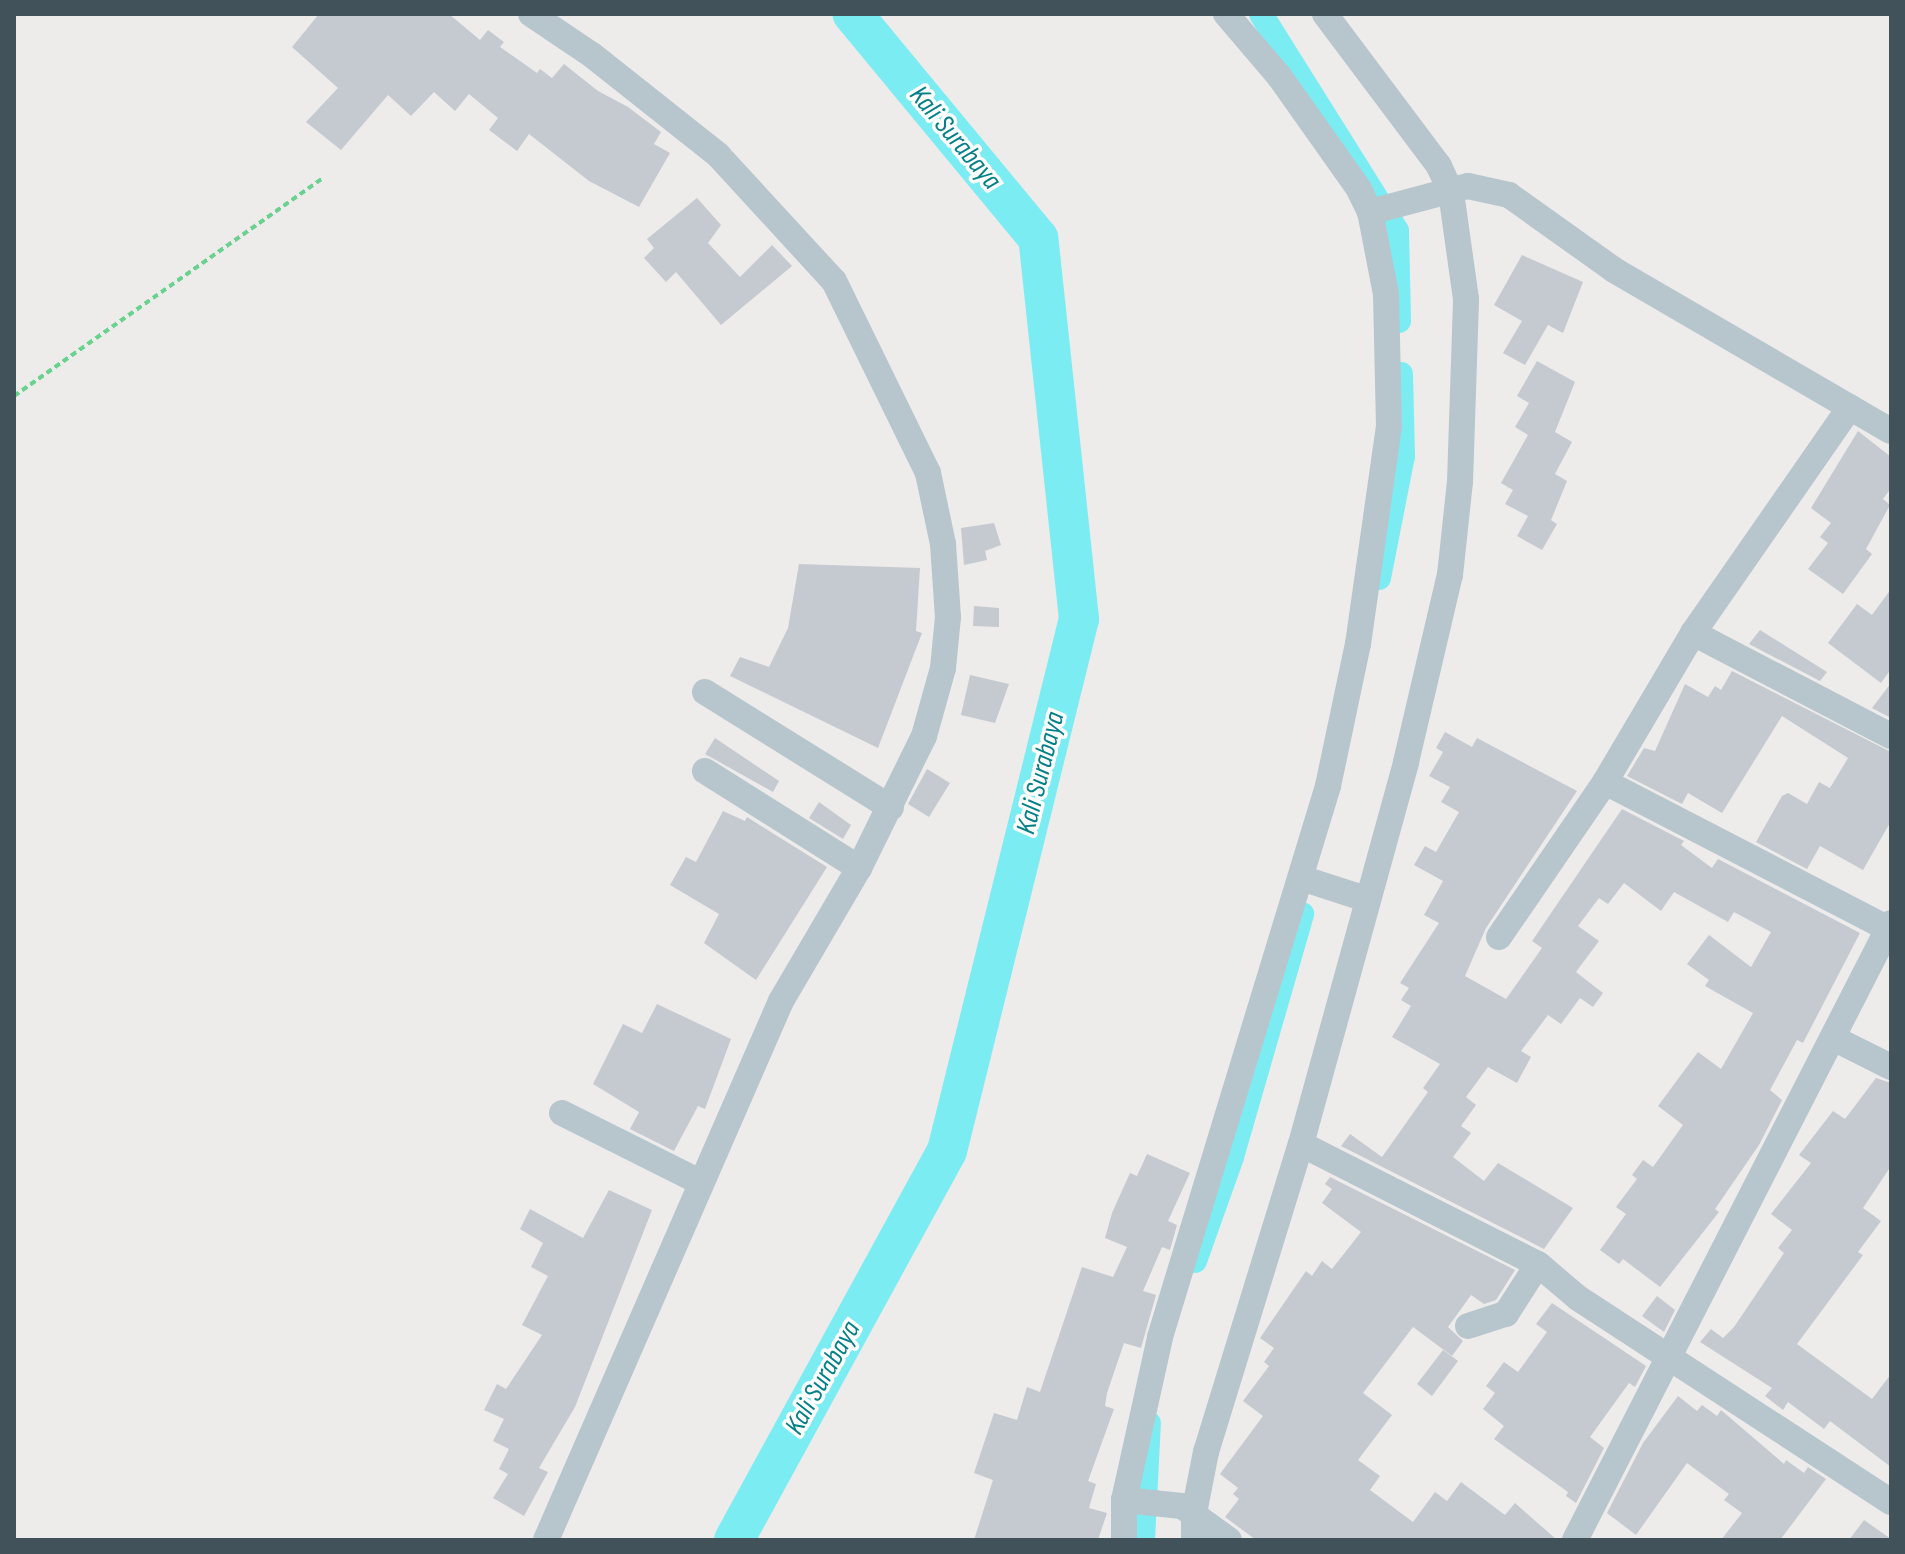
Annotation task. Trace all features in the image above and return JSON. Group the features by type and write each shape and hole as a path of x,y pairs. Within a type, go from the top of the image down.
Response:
{"street":[{"path":"531,14 592,55 718,155 793,232 850,307 908,424 928,473 943,544 948,642 924,736 859,868 781,1001 546,1540"},
{"path":"1124,1540 1128,1501 1160,1337 1304,880 1351,683 1389,426 1386,294 1373,211 1279,76 1226,14"},
{"path":"1194,1540 1188,1510 1301,1144 1362,897 1406,762 1450,575 1466,323 1439,194 1439,166 1325,14"},
{"path":"1373,211 1479,185 1509,195 1614,270 1891,431"},
{"path":"1499,937 1605,782 1693,633 1850,407"},
{"path":"1693,633 1891,736"},
{"path":"705,692 891,808"},
{"path":"705,771 859,868"},
{"path":"1575,1540 1890,926 1605,782"},
{"path":"1304,880 1362,897"},
{"path":"1833,1038 1891,1067"},
{"path":"562,1113 700,1182"},
{"path":"1301,1144 1538,1264 1578,1298 1671,1353 1891,1502"},
{"path":"1468,1326 1506,1314 1538,1264"},
{"path":"1128,1501 1188,1510 1229,1540"}],"path":[{"path":"14,396 322,179"}],"building":[{"path":"319,14 449,14 480,40 488,30 504,42 500,47 537,73 540,69 552,78 564,64 598,91 628,107 661,132 654,144 670,153 639,207 589,181 529,134 517,151 489,130 498,118 469,94 455,111 434,92 411,116 388,95 341,150 306,122 338,88 292,47"},
{"path":"697,198 721,225 708,243 740,277 772,245 792,266 721,325 676,272 666,282 644,258 654,248 647,239"},
{"path":"1522,255 1583,282 1563,333 1548,325 1525,365 1503,353 1522,321 1494,305"},
{"path":"1537,361 1575,382 1555,432 1572,442 1555,474 1567,481 1551,520 1557,524 1542,550 1517,536 1528,516 1505,504 1513,490 1501,483 1528,435 1515,427 1529,403 1517,396"},
{"path":"1858,431 1891,457 1891,488 1883,499 1890,505 1866,549 1872,554 1843,594 1808,569 1828,543 1820,537 1831,523 1811,508"},
{"path":"994,523 1001,545 985,551 987,560 964,565 961,528"},
{"path":"799,564 920,568 916,631 922,633 878,748 730,676 740,657 769,667 788,628"},
{"path":"1891,589 1891,669 1881,683 1828,643 1857,604 1872,615"},
{"path":"974,606 999,608 999,627 973,626"},
{"path":"1760,630 1827,672 1820,681 1749,644"},
{"path":"1732,671 1891,752 1891,821 1863,870 1820,846 1807,869 1756,842 1782,796 1788,793 1807,804 1819,782 1830,788 1848,758 1782,716 1722,813 1688,793 1682,804 1627,776 1644,748 1655,751 1685,684 1708,697 1715,686 1721,690"},
{"path":"970,675 1009,684 995,723 961,715"},
{"path":"1891,683 1891,718 1872,708"},
{"path":"1445,732 1472,747 1477,738 1577,791 1486,928 1465,976 1506,999 1542,948 1532,941 1622,809 1684,841 1681,845 1712,868 1718,859 1860,933 1803,1043 1797,1040 1770,1090 1782,1100 1759,1145 1715,1209 1719,1212 1660,1287 1623,1259 1619,1264 1600,1250 1626,1214 1616,1207 1637,1179 1632,1175 1643,1160 1653,1167 1683,1125 1658,1106 1698,1052 1721,1069 1753,1013 1705,986 1709,980 1687,964 1709,935 1751,967 1771,932 1734,912 1728,922 1674,892 1661,911 1624,883 1608,904 1599,898 1578,926 1599,941 1576,972 1603,993 1593,1007 1580,998 1561,1024 1548,1015 1521,1051 1531,1057 1517,1083 1488,1067 1466,1097 1476,1105 1461,1126 1471,1133 1453,1157 1484,1181 1498,1163 1573,1208 1544,1249 1341,1146 1350,1134 1382,1157 1428,1092 1423,1088 1440,1064 1392,1037 1411,1006 1401,1000 1409,988 1400,983 1439,923 1424,915 1443,881 1414,865 1425,846 1436,852 1459,812 1441,802 1450,787 1429,776 1443,752 1436,748"},
{"path":"715,738 779,781 773,792 705,754"},
{"path":"927,769 950,783 929,817 908,804"},
{"path":"819,802 851,825 843,839 809,818"},
{"path":"723,811 745,821 747,817 827,867 756,980 704,943 719,914 670,885 686,857 696,862"},
{"path":"657,1004 731,1039 705,1109 698,1106 674,1151 630,1129 639,1112 593,1084 623,1024 642,1033"},
{"path":"1876,1078 1891,1083 1891,1166 1863,1208 1881,1221 1858,1252 1863,1255 1797,1344 1872,1399 1891,1374 1891,1467 1830,1421 1824,1429 1788,1402 1783,1410 1765,1396 1772,1388 1700,1342 1711,1329 1723,1338 1734,1327 1784,1253 1778,1248 1792,1230 1771,1214 1811,1163 1799,1155 1833,1111 1845,1119"},
{"path":"1147,1154 1190,1173 1168,1221 1177,1225 1170,1250 1162,1247 1143,1291 1156,1295 1141,1348 1124,1343 1107,1393 1105,1406 1114,1409 1088,1481 1096,1484 1089,1508 1107,1513 1098,1540 974,1540 993,1480 974,1473 994,1413 1017,1420 1027,1387 1040,1392 1082,1267 1113,1277 1127,1247 1105,1238 1112,1213 1130,1173 1137,1176"},
{"path":"1330,1177 1515,1270 1496,1300 1484,1304 1471,1295 1448,1327 1463,1341 1452,1356 1413,1327 1363,1393 1392,1415 1358,1460 1380,1476 1370,1490 1413,1522 1435,1492 1447,1501 1461,1482 1505,1515 1515,1503 1557,1540 1256,1540 1225,1517 1239,1499 1233,1494 1238,1488 1220,1474 1263,1416 1243,1401 1269,1366 1264,1362 1274,1348 1260,1338 1306,1271 1312,1276 1322,1261 1332,1269 1361,1232 1322,1203 1332,1189 1325,1184"},
{"path":"609,1190 652,1210 575,1407 539,1468 548,1472 524,1516 493,1498 508,1474 499,1469 509,1449 493,1441 504,1419 484,1410 497,1384 506,1389 542,1335 522,1325 548,1276 531,1267 543,1243 520,1229 530,1209 583,1238"},
{"path":"1657,1296 1675,1310 1664,1332 1642,1316"},
{"path":"1552,1303 1646,1366 1635,1387 1629,1383 1590,1437 1604,1448 1576,1503 1566,1496 1568,1492 1494,1439 1504,1426 1483,1409 1495,1393 1486,1386 1504,1362 1518,1372 1547,1332 1536,1324"},
{"path":"1443,1350 1458,1361 1432,1396 1417,1384"},
{"path":"1678,1396 1697,1411 1702,1405 1717,1416 1721,1410 1784,1464 1786,1460 1804,1473 1808,1467 1826,1479 1780,1540 1721,1540 1742,1513 1724,1500 1729,1494 1687,1463 1636,1535 1607,1513 1643,1443"},
{"path":"1864,1520 1891,1539 1891,1540 1849,1540"}],"waterway":[{"name":"Kali Surabaya","path":"734,1540 947,1151 1079,619 1038,238 853,14"},
{"path":"1261,14 1397,231 1399,321"},
{"path":"1379,578 1403,456 1401,374"},
{"path":"1195,1261 1232,1157 1302,914"},
{"path":"1143,1540 1149,1423"}]}
